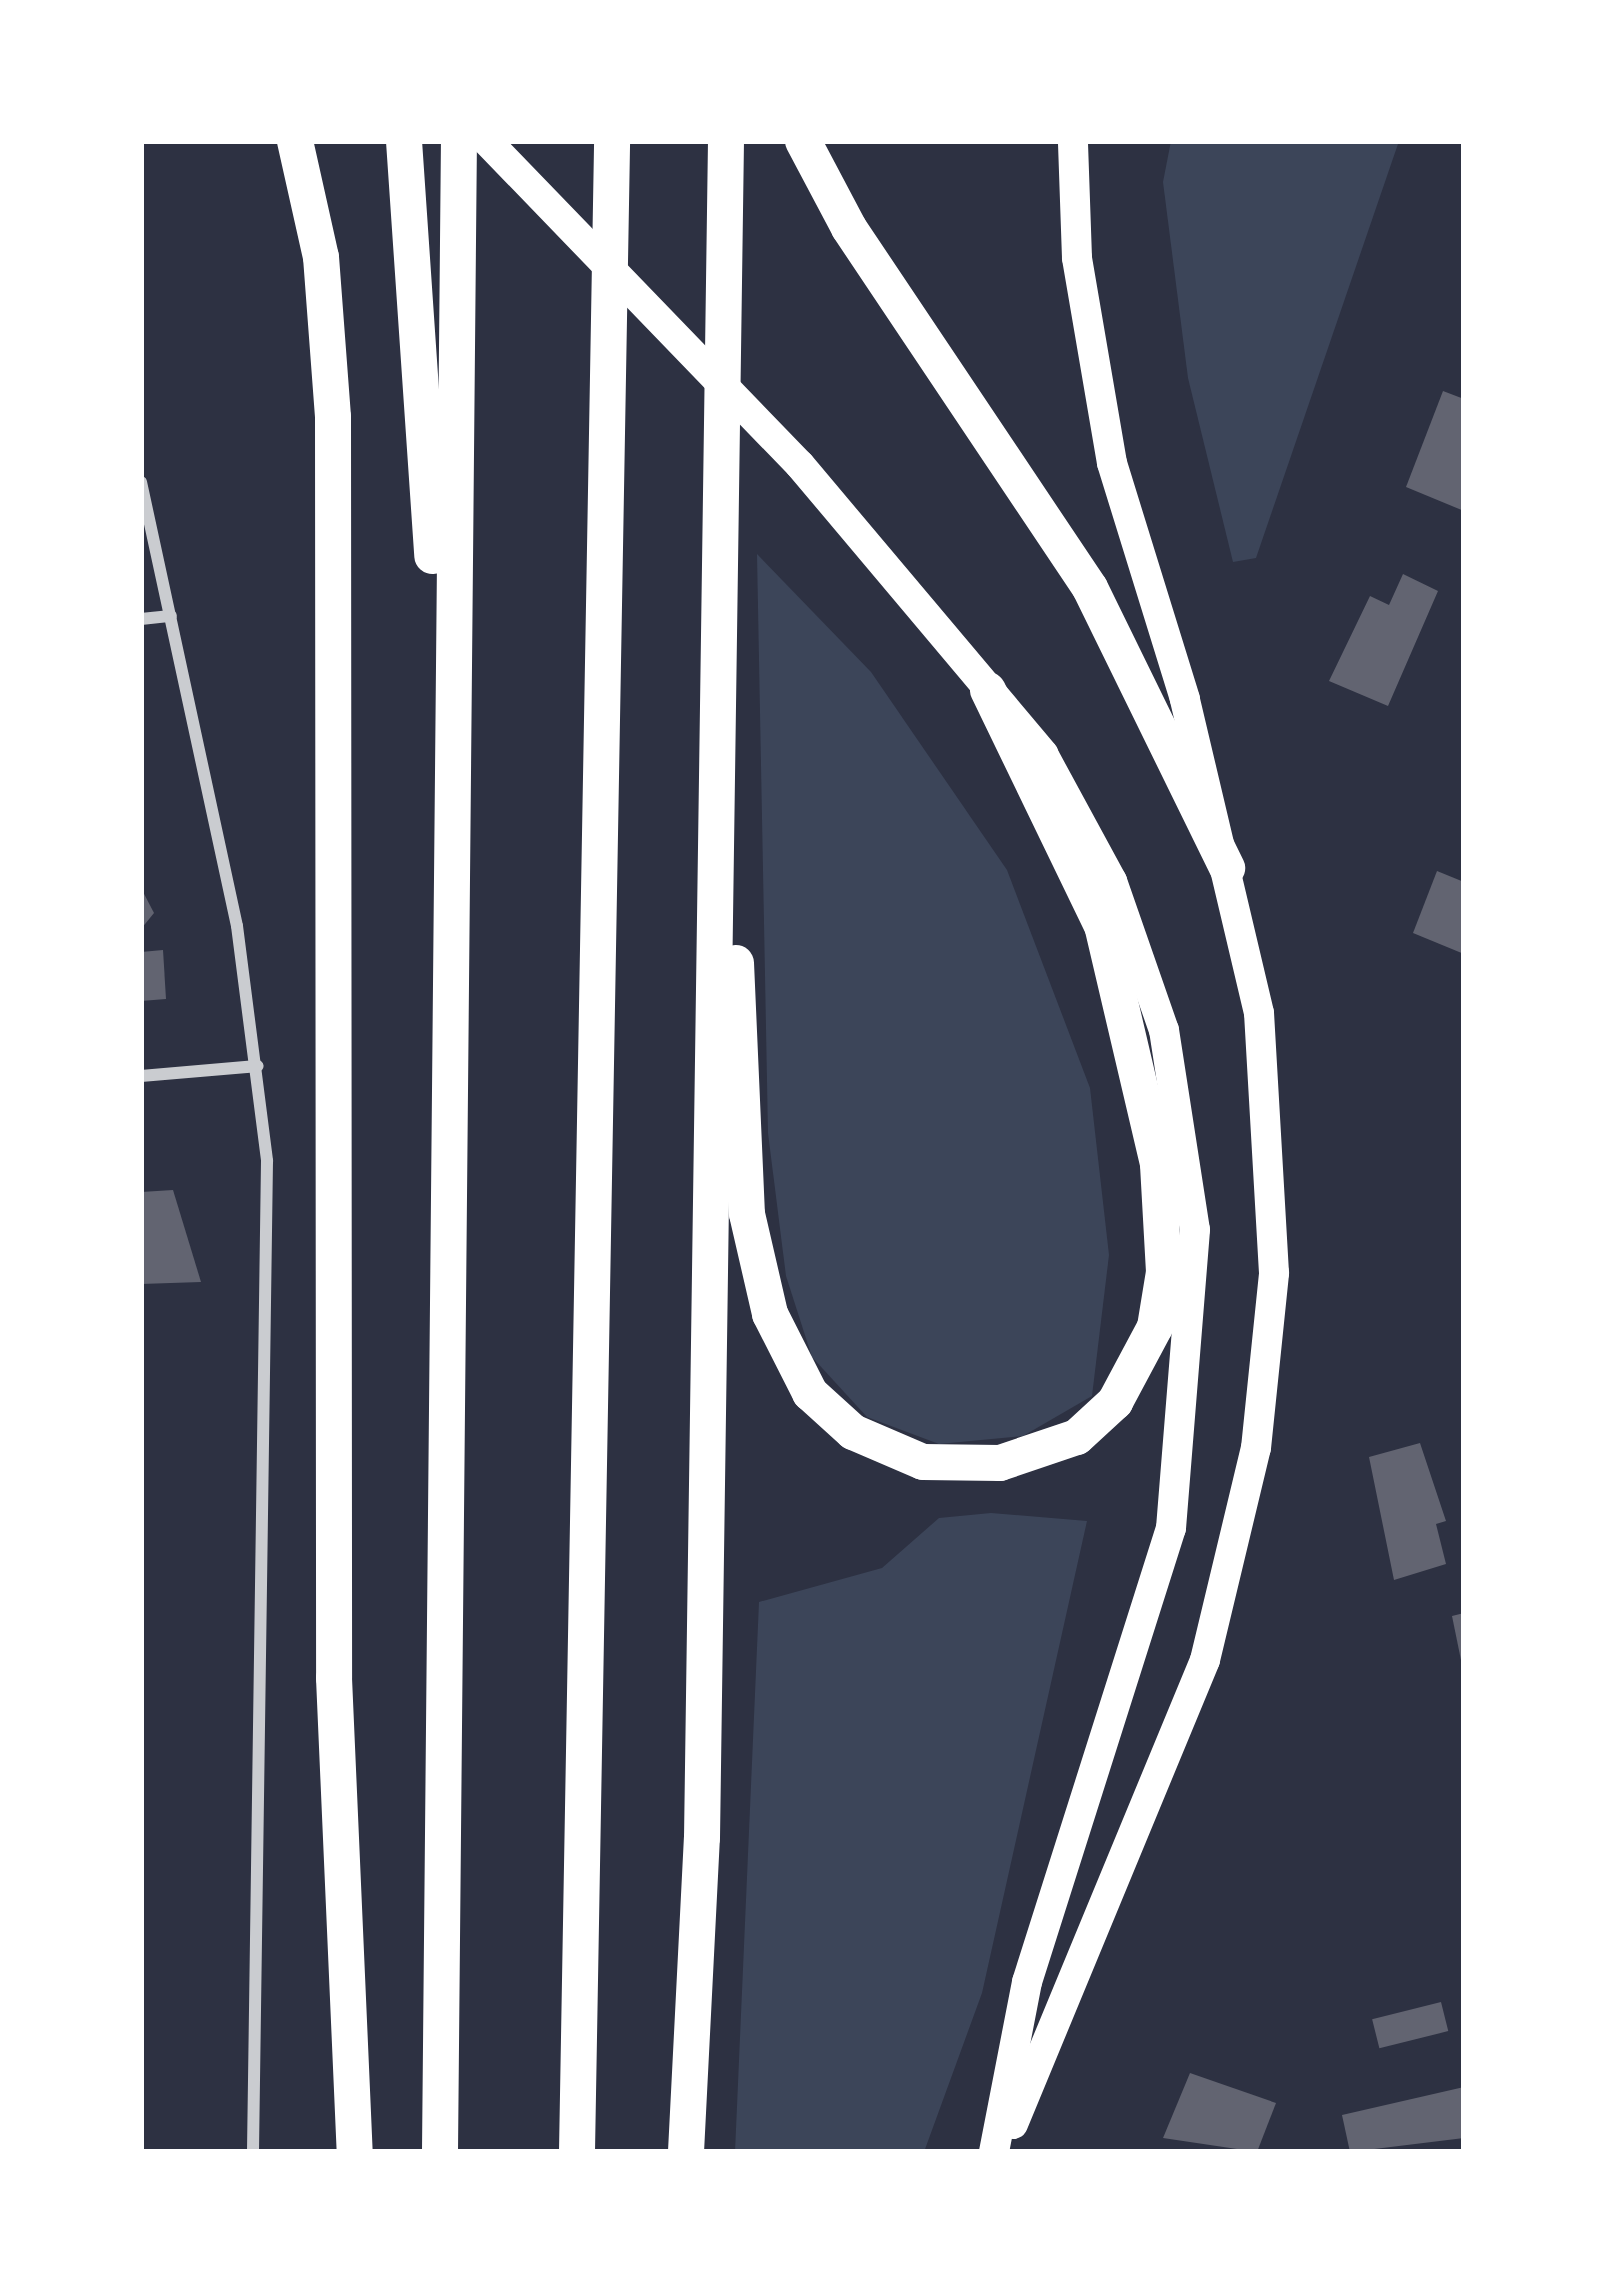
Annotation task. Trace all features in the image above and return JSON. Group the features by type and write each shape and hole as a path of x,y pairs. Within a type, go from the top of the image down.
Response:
{"highway":[{"path":"295,141 321,257 333,417 334,1678 355,2152"},
{"path":"404,141 450,784"},
{"path":"440,2152 459,141"},
{"path":"577,2152 612,141"},
{"path":"686,2152 702,1838 726,141"},
{"path":"803,141 849,228 1090,588 1227,868"},
{"path":"720,524 747,1214 761,1281 788,1358 831,1414 896,1455 961,1466 1025,1457 1097,1421 1138,1367 1164,1272 1158,1164 1128,1010 1030,760 988,690"}],"main road":[{"path":"487,141 800,465 1043,754 1139,948 1178,1090 1195,1298 1171,1528 1027,1982 997,2152"},
{"path":"997,2152 1205,1660 1256,1448 1273,1148 1227,868 1108,443 1077,258 1073,141"}],"street":[{"path":"141,482 257,1066 271,1274 253,2152"},
{"path":"141,619 171,616"},
{"path":"141,1076 257,1066"}],"shaded area":[{"path":"1171,141 1399,141 1256,558 1233,562 1188,378 1163,182"},
{"path":"757,554 871,672 1007,870 1090,1088 1109,1255 1092,1396 1023,1436 939,1444 867,1417 812,1357 786,1276 768,1133"},
{"path":"991,1513 1087,1521 982,1993 924,2152 735,2152 759,1602 882,1568 939,1518"}],"building":[{"path":"1443,391 1464,399 1464,511 1406,487"},
{"path":"1403,574 1438,591 1388,706 1329,681 1370,596 1389,605"},
{"path":"1437,871 1464,882 1464,954 1413,933"},
{"path":"141,888 154,913 141,929"},
{"path":"163,950 166,999 141,1001 141,952"},
{"path":"173,1190 201,1282 141,1284 141,1192"},
{"path":"1420,1443 1446,1521 1436,1524 1446,1564 1394,1580 1369,1457"},
{"path":"1464,1613 1464,1664 1462,1665 1452,1616"},
{"path":"1441,2002 1448,2031 1379,2048 1372,2019"},
{"path":"1190,2073 1276,2103 1257,2152 1163,2138"},
{"path":"1464,2087 1464,2138 1350,2152 1342,2115"}]}
